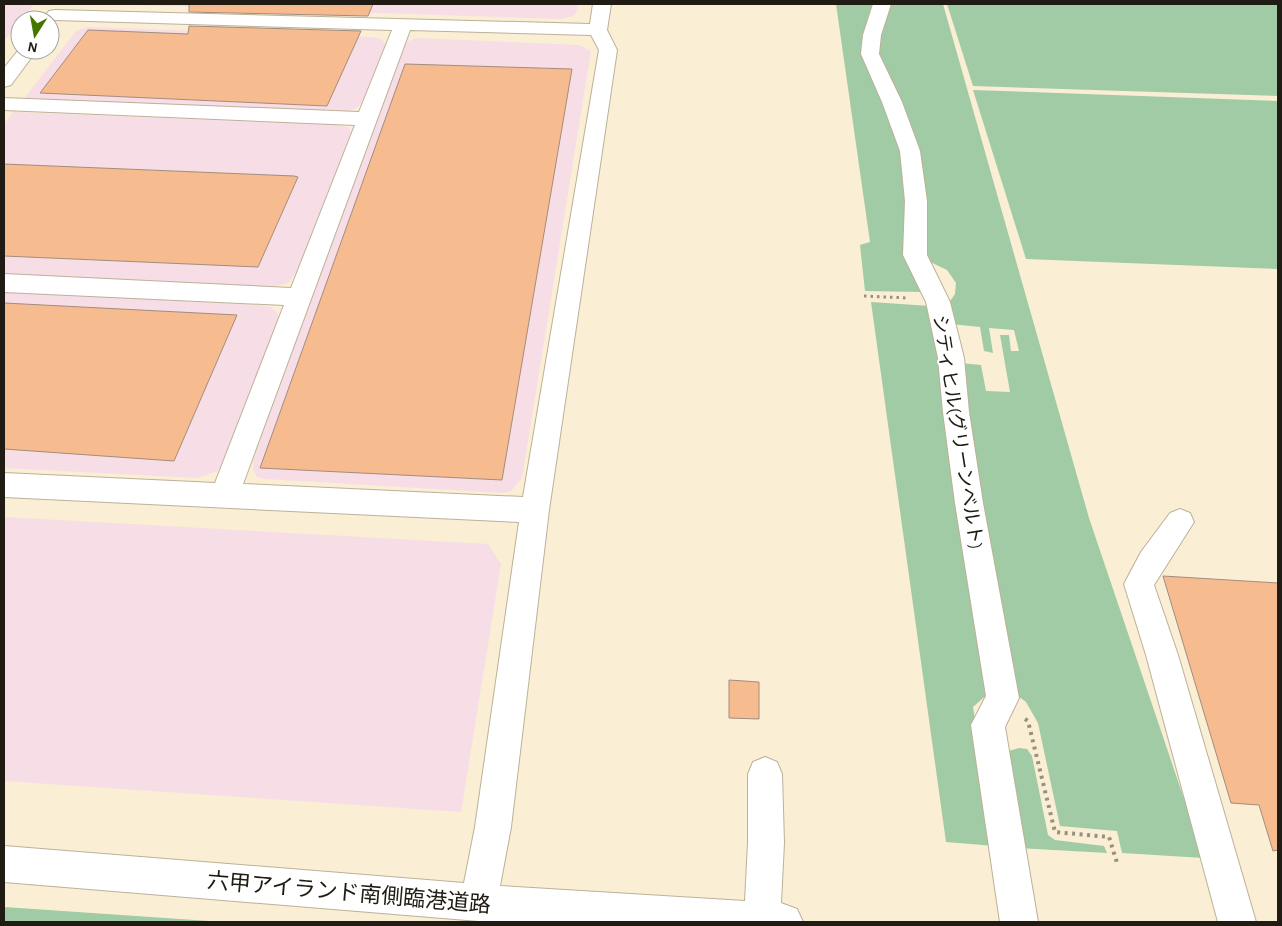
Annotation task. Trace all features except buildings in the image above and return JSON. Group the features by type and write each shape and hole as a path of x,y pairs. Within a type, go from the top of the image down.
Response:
{"street":[{"path":"478,903 493,826 535,510 608,50 598,30 602,4"},
{"name":"シティヒル(グリーンベルト)","path":"882,4 872,36 870,54 892,102 910,151 916,201 915,255 936,299 950,358 969,503 1003,698 988,725 1019,922"},
{"path":"60,13 598,30"},
{"path":"224,496 403,24"},
{"path":"4,81 20,60"},
{"path":"4,104 366,118"},
{"path":"4,283 299,297"},
{"path":"4,485 535,510"},
{"path":"1180,522 1151,562 1139,584 1162,655 1237,922"},
{"path":"765,774 766,843 773,922"},
{"name":"六甲アイランド南側臨港道路","path":"4,864 478,903 773,922"}],"path":[{"path":"864,296 936,299"},
{"path":"1036,751 1055,832 1109,837 1118,866"}],"shaded area":[{"path":"4,4 34,4 29,10 10,10 10,34 4,41"},
{"path":"106,4 578,4 576,13 573,16 561,19"},
{"path":"87,27 371,37 382,39 386,46 363,101 357,108 348,111 23,100 54,60 60,60 60,52 76,31"},
{"path":"416,38 579,45 591,51 522,478 511,491 503,493 257,477 253,470 253,461 402,49 407,42"},
{"path":"13,112 337,125 347,127 352,132 296,273 288,283 268,288 4,276 4,124"},
{"path":"4,292 260,305 270,307 276,311 280,320 225,460 218,471 197,478 4,468"},
{"path":"4,517 488,544 501,564 461,812 4,781"}],"green space":[{"path":"836,4 875,4 865,38 898,134 921,292 865,291 860,245 870,242"},
{"path":"889,4 943,4 1089,518 1204,858 1122,853 1117,831 1060,826 1038,723 1026,702 1012,692 960,363 981,365 986,391 1010,392 1000,335 1009,335 1011,351 1019,351 1014,330 989,328 993,353 984,351 980,327 951,324 948,304 955,294 956,283 947,270 926,260 919,166 877,54 877,41"},
{"path":"947,4 1278,4 1278,96 973,86"},
{"path":"973,90 1278,101 1278,269 1026,259"},
{"path":"871,302 930,306 991,691 973,707 995,846 946,842"},
{"path":"1019,748 1027,749 1032,756 1048,835 1055,840 1104,846 1107,853 1018,848 1009,751"},
{"path":"4,907 224,922 4,922"}]}
